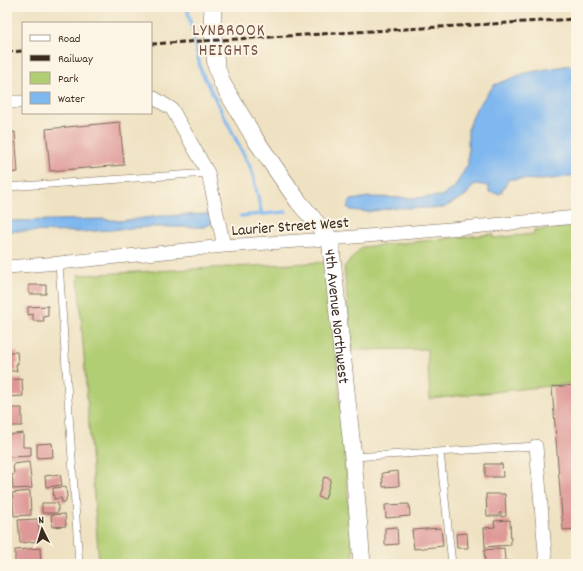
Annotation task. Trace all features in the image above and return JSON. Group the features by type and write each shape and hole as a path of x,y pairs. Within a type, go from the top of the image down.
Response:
{"street":[{"name":"4th Avenue Northwest","path":"213,7 212,26 216,65 222,83 255,139 298,201 330,239 353,457 362,564"},
{"path":"152,97 172,109 208,173 224,246"},
{"path":"7,102 22,102"},
{"name":"Laurier Street West","path":"7,267 224,246 330,239 576,217"},
{"path":"536,446 546,564"}],"lane":[{"path":"7,187 208,173"},
{"path":"59,263 79,564"},
{"path":"353,457 536,446"},
{"path":"440,452 452,564"}],"green space":[{"path":"576,226 576,383 430,399 427,349 352,350 344,267 362,247 493,234 493,238 534,234 534,230"},
{"path":"328,262 354,564 99,564 78,275"}],"water":[{"path":"576,64 576,176 543,180 509,179 500,194 489,192 489,186 475,184 465,196 443,208 392,208 367,212 351,210 347,207 351,200 369,197 412,198 441,196 454,188 468,164 468,129 476,109 494,85 525,73"},
{"path":"212,214 213,223 204,227 149,227 82,232 7,231 7,221 104,219 119,221 161,216"}],"building":[{"path":"120,122 124,165 50,171 46,129"},
{"path":"15,132 18,172 7,173 7,133"},
{"path":"29,285 46,285 46,294 29,294"},
{"path":"48,306 48,316 43,317 44,321 33,321 33,314 28,315 28,307"},
{"path":"7,352 17,352 17,371 7,371"},
{"path":"22,379 23,396 7,397 7,380"},
{"path":"576,385 576,529 563,530 552,387"},
{"path":"7,408 22,408 22,426 7,426"},
{"path":"23,433 23,447 31,447 31,456 8,457 7,435"},
{"path":"52,443 53,457 37,458 37,444"},
{"path":"29,462 32,488 13,489 13,464"},
{"path":"485,464 502,464 503,477 485,477"},
{"path":"398,471 399,486 383,487 382,473"},
{"path":"60,474 62,485 46,487 45,476"},
{"path":"324,477 331,479 325,499 318,497"},
{"path":"66,487 66,502 62,502 61,498 54,499 53,488"},
{"path":"30,491 31,515 14,516 12,493"},
{"path":"486,494 505,494 506,516 501,517 501,512 499,513 499,516 487,516"},
{"path":"42,503 58,503 58,513 42,513"},
{"path":"409,504 410,516 386,518 385,505"},
{"path":"65,514 66,526 52,527 51,515"},
{"path":"38,519 40,541 20,543 18,520"},
{"path":"510,520 511,545 485,547 484,528 495,527 494,521"},
{"path":"397,527 398,544 385,545 385,528"},
{"path":"441,528 443,546 414,549 412,530"},
{"path":"467,533 468,548 457,548 456,534"},
{"path":"40,548 41,564 15,564 15,550"},
{"path":"504,548 505,561 511,561 511,564 485,564 484,550"}],"waterway":[{"path":"187,7 201,71 252,171 262,215"},
{"path":"241,216 286,212"}],"railway":[{"path":"152,44 576,19"},
{"path":"7,52 22,51"}],"district":[{"name":"LYNBROOK HEIGHTS","path":"229,39"}]}
